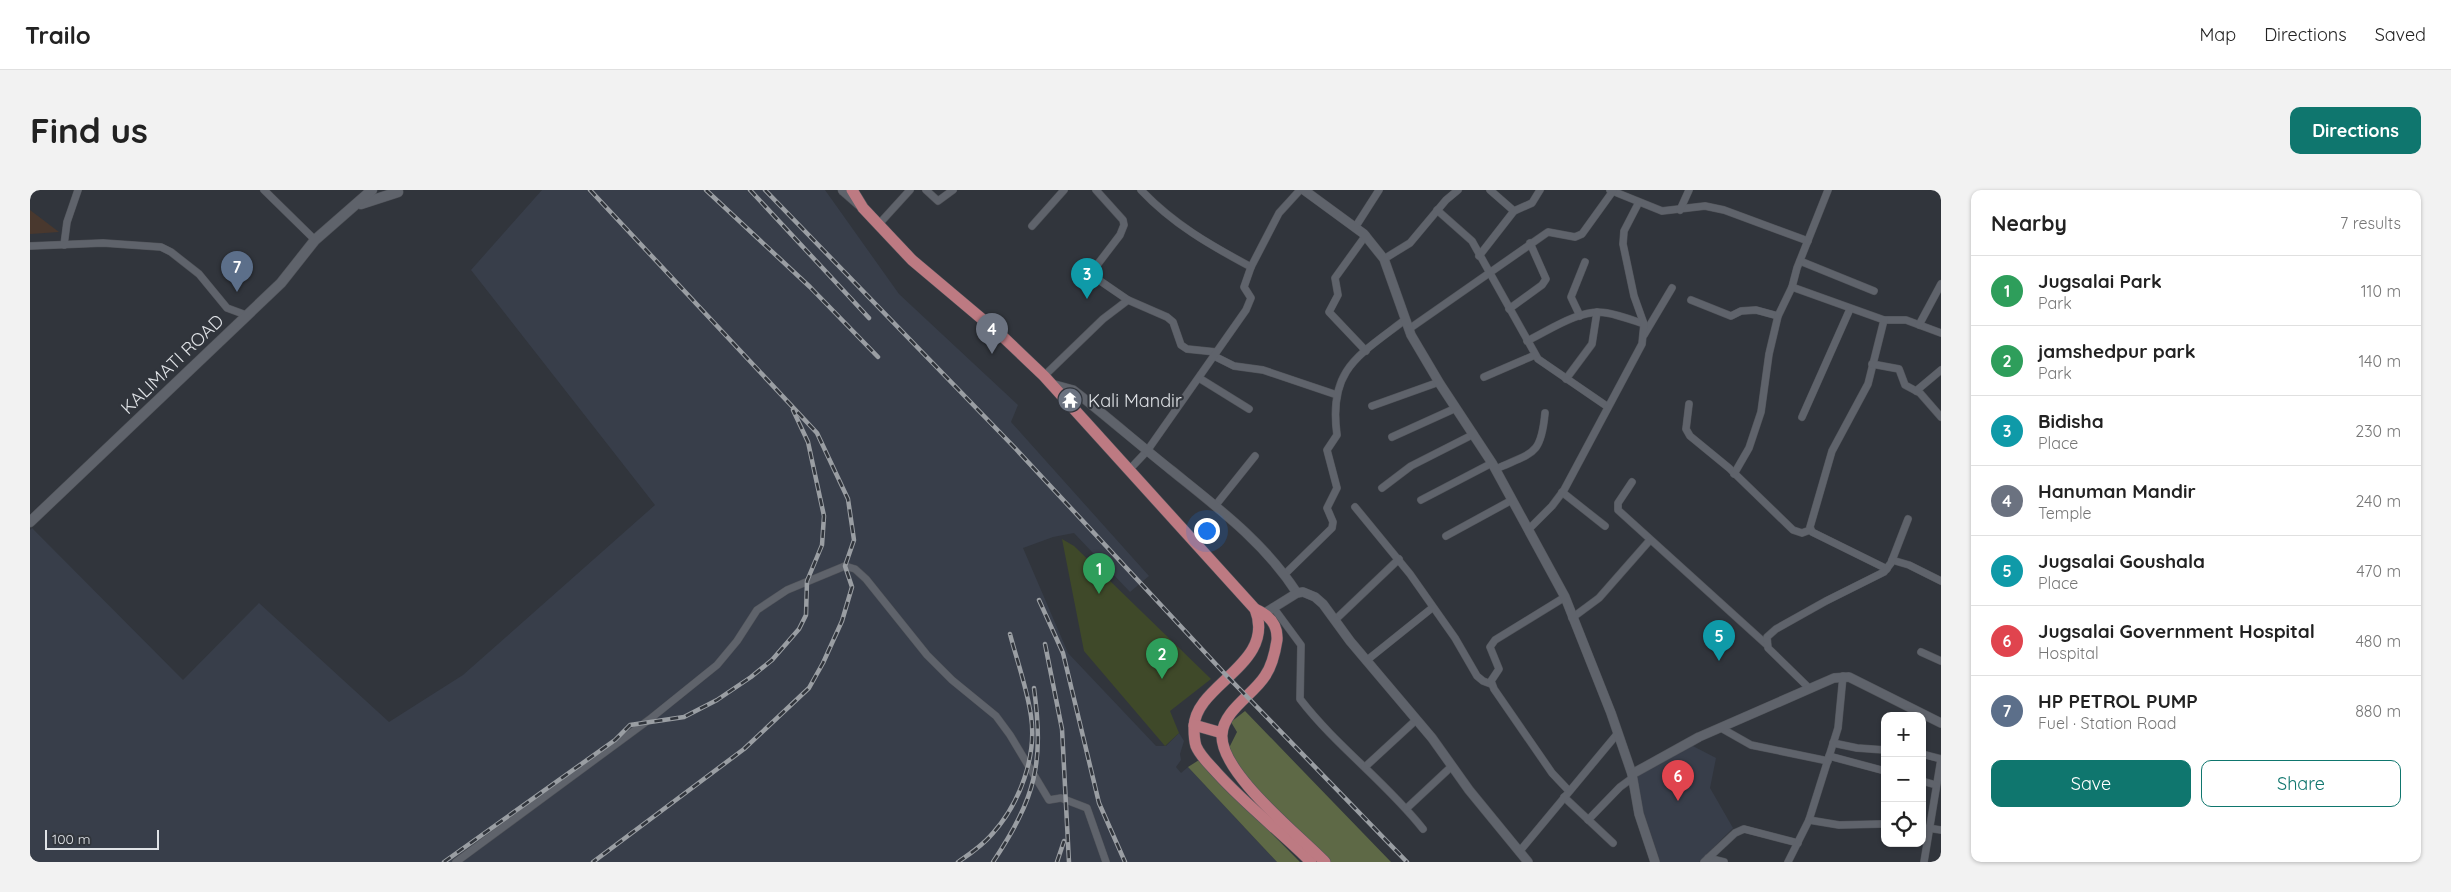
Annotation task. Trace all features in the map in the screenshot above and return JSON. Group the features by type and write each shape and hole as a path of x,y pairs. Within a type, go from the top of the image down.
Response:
{"main road":[{"name":"KALIMATI ROAD","path":"30,522 281,283 315,240 372,190"},
{"path":"843,190 879,224 912,260 1001,334 1047,380 1276,628 1277,637 1272,662 1265,676 1230,716 1222,733 1226,755 1250,788 1325,862"},
{"path":"852,190 863,208"},
{"name":"KALIMATI ROAD","path":"355,206 397,191"},
{"path":"1263,612 1251,652 1240,667 1201,706 1194,725 1197,748 1240,796 1312,862"},
{"path":"1194,725 1222,733"}],"street":[{"path":"64,245 67,222 78,190"},
{"path":"264,190 315,240"},
{"path":"879,224 910,190"},
{"path":"926,190 938,201 953,190"},
{"path":"1032,226 1064,190"},
{"path":"1096,190 1123,220 1124,225 1120,236 1094,269 1093,276 1128,300 1167,317 1172,322 1181,345 1187,349 1215,354 1234,366 1263,370 1336,395"},
{"path":"1141,190 1172,219 1194,236 1251,267"},
{"path":"1129,470 1147,451 1249,303 1250,294 1244,287 1251,267 1279,213 1300,190 1356,226 1384,259 1409,329 1439,382 1494,466 1565,597 1618,733 1632,776 1639,814 1655,862"},
{"path":"1356,226 1379,190"},
{"path":"1384,259 1410,243 1458,190"},
{"path":"1490,190 1514,210"},
{"path":"1479,256 1514,210 1532,203 1540,190"},
{"path":"1680,210 1689,190"},
{"path":"1734,474 1749,448 1761,412 1769,354 1778,316 1792,287 1800,261 1828,190"},
{"path":"1409,329 1548,232 1578,237 1616,191 1662,211 1705,206 1724,210 1808,241"},
{"path":"1639,202 1624,231 1624,244 1634,296 1644,324 1644,335"},
{"path":"1438,210 1453,226 1472,241 1535,355 1566,379 1608,406"},
{"path":"1366,236 1335,278 1338,295 1329,312 1366,351"},
{"path":"30,246 103,243 161,247 171,252 199,274 227,308 246,315"},
{"path":"1509,309 1546,280 1530,243"},
{"path":"1800,261 1874,291"},
{"path":"1580,316 1572,300 1571,292 1586,262"},
{"path":"1919,325 1941,284"},
{"path":"1792,287 1884,320 1906,320 1941,333"},
{"path":"1528,530 1552,506 1562,492 1644,335 1672,288"},
{"path":"1128,300 1103,319 1047,380 1073,390 1215,506 1265,552 1285,574 1297,593"},
{"path":"1692,300 1731,316 1741,311 1756,310 1778,316"},
{"path":"1802,417 1850,309"},
{"path":"1527,341 1580,316 1597,312 1607,313 1644,324"},
{"path":"1566,379 1592,344 1597,312"},
{"path":"1285,574 1332,528 1334,522 1328,508 1337,488 1327,450 1337,436 1334,414 1336,395 1348,369 1366,351 1406,319"},
{"path":"1810,530 1832,451 1868,384 1884,320"},
{"path":"1484,377 1535,355"},
{"path":"1872,364 1899,370 1904,385 1916,391 1941,417"},
{"path":"1916,391 1941,370"},
{"path":"1199,378 1249,409"},
{"path":"1372,406 1439,382"},
{"path":"1689,404 1687,433 1793,530 1802,533 1810,530 1887,569"},
{"path":"1392,437 1456,408"},
{"path":"1420,500 1494,466 1527,454 1539,444 1543,435 1545,413"},
{"path":"1382,488 1412,466 1474,434"},
{"path":"1215,506 1256,456"},
{"path":"1632,482 1618,503 1618,510 1766,645 1810,689"},
{"path":"1562,492 1605,526"},
{"path":"1446,536 1512,500"},
{"path":"1355,507 1399,559 1455,638 1477,676 1491,684 1567,794 1588,820 1613,843"},
{"path":"1766,645 1767,637 1776,629 1887,569 1908,519"},
{"path":"1572,618 1599,598 1650,540"},
{"path":"1336,620 1399,559"},
{"path":"1892,560 1909,565 1941,581"},
{"path":"456,862 650,719 716,665 737,641 757,610 787,590 845,566 855,569 866,579 928,655 952,680 996,716 1022,752 1049,800 1061,798 1087,808 1106,862"},
{"path":"1423,829 1407,808 1342,745 1300,699 1301,645 1263,612 1297,593 1303,592 1315,598 1336,620 1366,661 1416,720 1528,862"},
{"path":"1491,684 1492,678 1499,669 1490,652 1492,642 1565,597"},
{"path":"1366,661 1432,608"},
{"path":"1921,652 1941,661"},
{"path":"1788,862 1809,820 1838,728 1843,676"},
{"path":"1588,820 1632,776 1721,728 1843,676 1859,681 1941,723"},
{"path":"1365,767 1416,720"},
{"path":"1721,728 1751,745 1881,770"},
{"path":"1519,852 1618,733"},
{"path":"1833,743 1857,748 1881,750"},
{"path":"1924,862 1928,828 1941,759 1926,755"},
{"path":"1407,808 1452,766"},
{"path":"1926,782 1936,785"},
{"path":"1809,820 1840,825 1881,824"},
{"path":"1928,828 1941,830"},
{"path":"1706,860 1735,833 1744,829 1798,843"},
{"path":"1706,860 1724,862"}],"shaded area":[{"path":"542,190 825,190 899,294 1018,405 1011,422 1149,576 1130,592 1074,533 1053,537 1023,548 1068,653 1156,746 1166,746 1179,733 1184,741 1180,754 1181,760 1176,767 1181,773 1188,767 1277,862 30,862 30,530 32,528 183,680 259,603 389,722 463,675 655,505 471,270"},
{"path":"30,210 59,232 30,234"},
{"path":"1691,745 1716,758 1710,788 1733,828 1699,862 1658,862 1641,813 1635,773"}],"green space":[{"path":"1062,539 1074,546 1211,679 1170,711 1179,733 1165,746 1084,651"},
{"path":"1245,711 1391,862 1330,862 1247,779 1227,752 1237,732 1231,722"},
{"path":"1199,760 1300,862 1277,862 1188,767"}],"railway":[{"path":"590,190 817,433 848,499 854,540 845,566 852,587 842,621 823,663 809,688 744,749 593,862"},
{"path":"706,190 810,287 878,357"},
{"path":"750,190 869,318"},
{"path":"765,190 1015,448 1225,674 1407,862"},
{"path":"444,862 615,740 630,725 684,717 717,700 772,660 799,629 806,615 807,581 822,545 824,516 808,442 793,410"},
{"path":"1039,600 1063,653 1099,803 1125,862"},
{"path":"958,862 985,841 1003,821 1018,793 1029,763 1032,731 1031,716 1010,634"},
{"path":"1045,644 1062,729 1069,862"},
{"path":"993,862 1019,818 1028,798 1033,779 1037,759 1038,738 1034,688"},
{"path":"1057,862 1064,841"}],"place":[{"name":"HP PETROL PUMP","path":"237,292"},
{"name":"Bidisha","path":"1087,299"},
{"name":"Hanuman Mandir","path":"992,354"},
{"name":"Kali Mandir","path":"1070,400"},
{"name":"Jugsalai Park","path":"1099,594"},
{"name":"Jugsalai Goushala","path":"1719,661"},
{"name":"jamshedpur park","path":"1162,679"},
{"name":"Jugsalai Government Hospital","path":"1678,801"}]}
